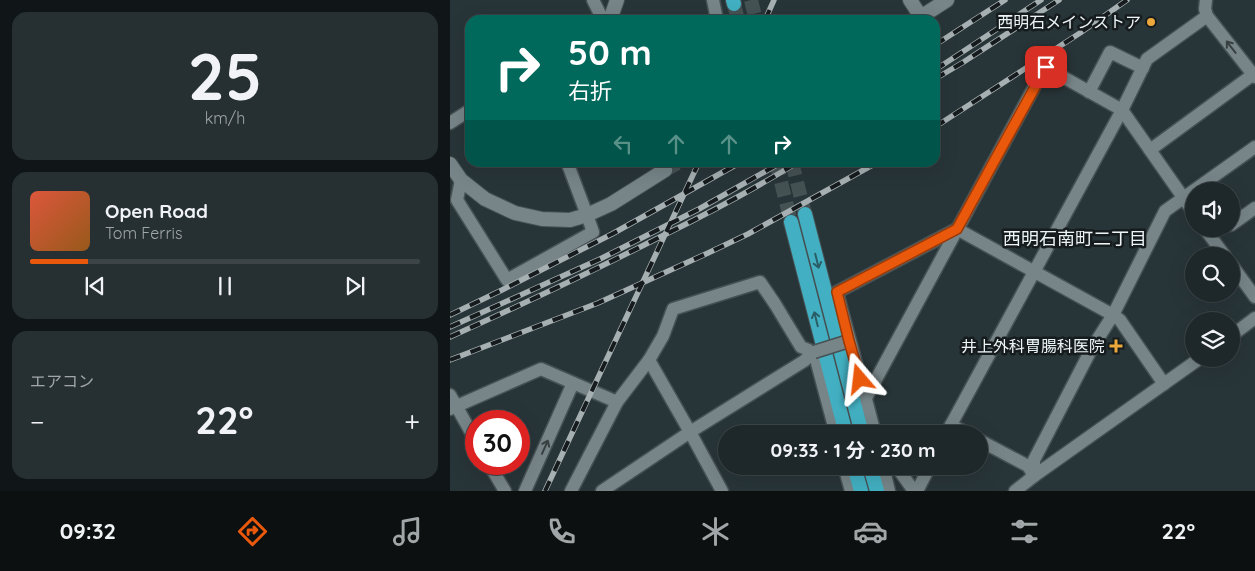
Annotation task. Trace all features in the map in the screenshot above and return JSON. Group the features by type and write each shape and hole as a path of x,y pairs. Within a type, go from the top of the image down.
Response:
{"highway":[{"path":"805,214 860,425"},
{"path":"791,222 844,425"},
{"path":"857,475 861,491"},
{"path":"873,475 877,491"}],"street":[{"path":"593,0 600,15"},
{"path":"612,15 618,0"},
{"path":"713,0 716,15"},
{"path":"910,0 916,15"},
{"path":"924,15 947,0"},
{"path":"1150,150 1254,75 1207,16 1205,9 1207,0"},
{"path":"951,425 1148,59 1207,16"},
{"path":"1089,92 1110,52 1143,68"},
{"path":"866,398 1046,67 1122,110 1185,201"},
{"path":"450,123 465,113"},
{"path":"1034,476 1034,460 1092,348 1112,315 1165,211 1255,147"},
{"path":"450,164 461,180 486,199 515,213 542,219 570,220 588,215 611,204 662,167"},
{"path":"461,180 457,200 507,280 593,232 569,167"},
{"path":"1240,219 1255,208"},
{"path":"957,229 1120,320 1164,384"},
{"path":"873,425 837,292 957,229"},
{"path":"1240,276 1255,297"},
{"path":"571,491 617,402 649,360 663,336 673,309 760,282 801,347 814,352"},
{"path":"1240,329 1255,318"},
{"path":"602,491 690,432 804,361 814,352 849,341"},
{"path":"814,352 834,425"},
{"path":"649,360 722,491"},
{"path":"1015,491 1188,367"},
{"path":"465,424 452,403 541,369 617,402"},
{"path":"525,491 573,383"},
{"path":"988,445 1028,466 1034,476"},
{"path":"496,475 505,491"},
{"path":"847,475 851,491"},
{"path":"885,475 889,491"},
{"path":"903,475 915,491 925,475"}],"tunnel":[{"path":"751,0 755,15"},
{"path":"734,4 737,15"},
{"path":"665,170 671,167"},
{"path":"777,167 791,222"},
{"path":"793,167 805,214"}],"railway":[{"path":"767,15 774,0"},
{"path":"940,42 1005,0"},
{"path":"940,67 1041,0"},
{"path":"940,76 1059,0"},
{"path":"940,124 1080,33 1127,0"},
{"path":"545,491 697,167"},
{"path":"450,315 612,234 732,167"},
{"path":"450,327 600,259 699,209 773,167"},
{"path":"450,337 608,263 712,211 790,167"},
{"path":"450,360 598,303 708,253 748,234 869,167"}],"place":[{"name":"西明石メインストア","path":"1151,22"},
{"name":"井上外科胃腸科医院","path":"1116,346"}],"district":[{"name":"西明石南町二丁目","path":"1075,239"}],"route":[{"path":"860,379 837,292 957,229 1046,67"}]}
